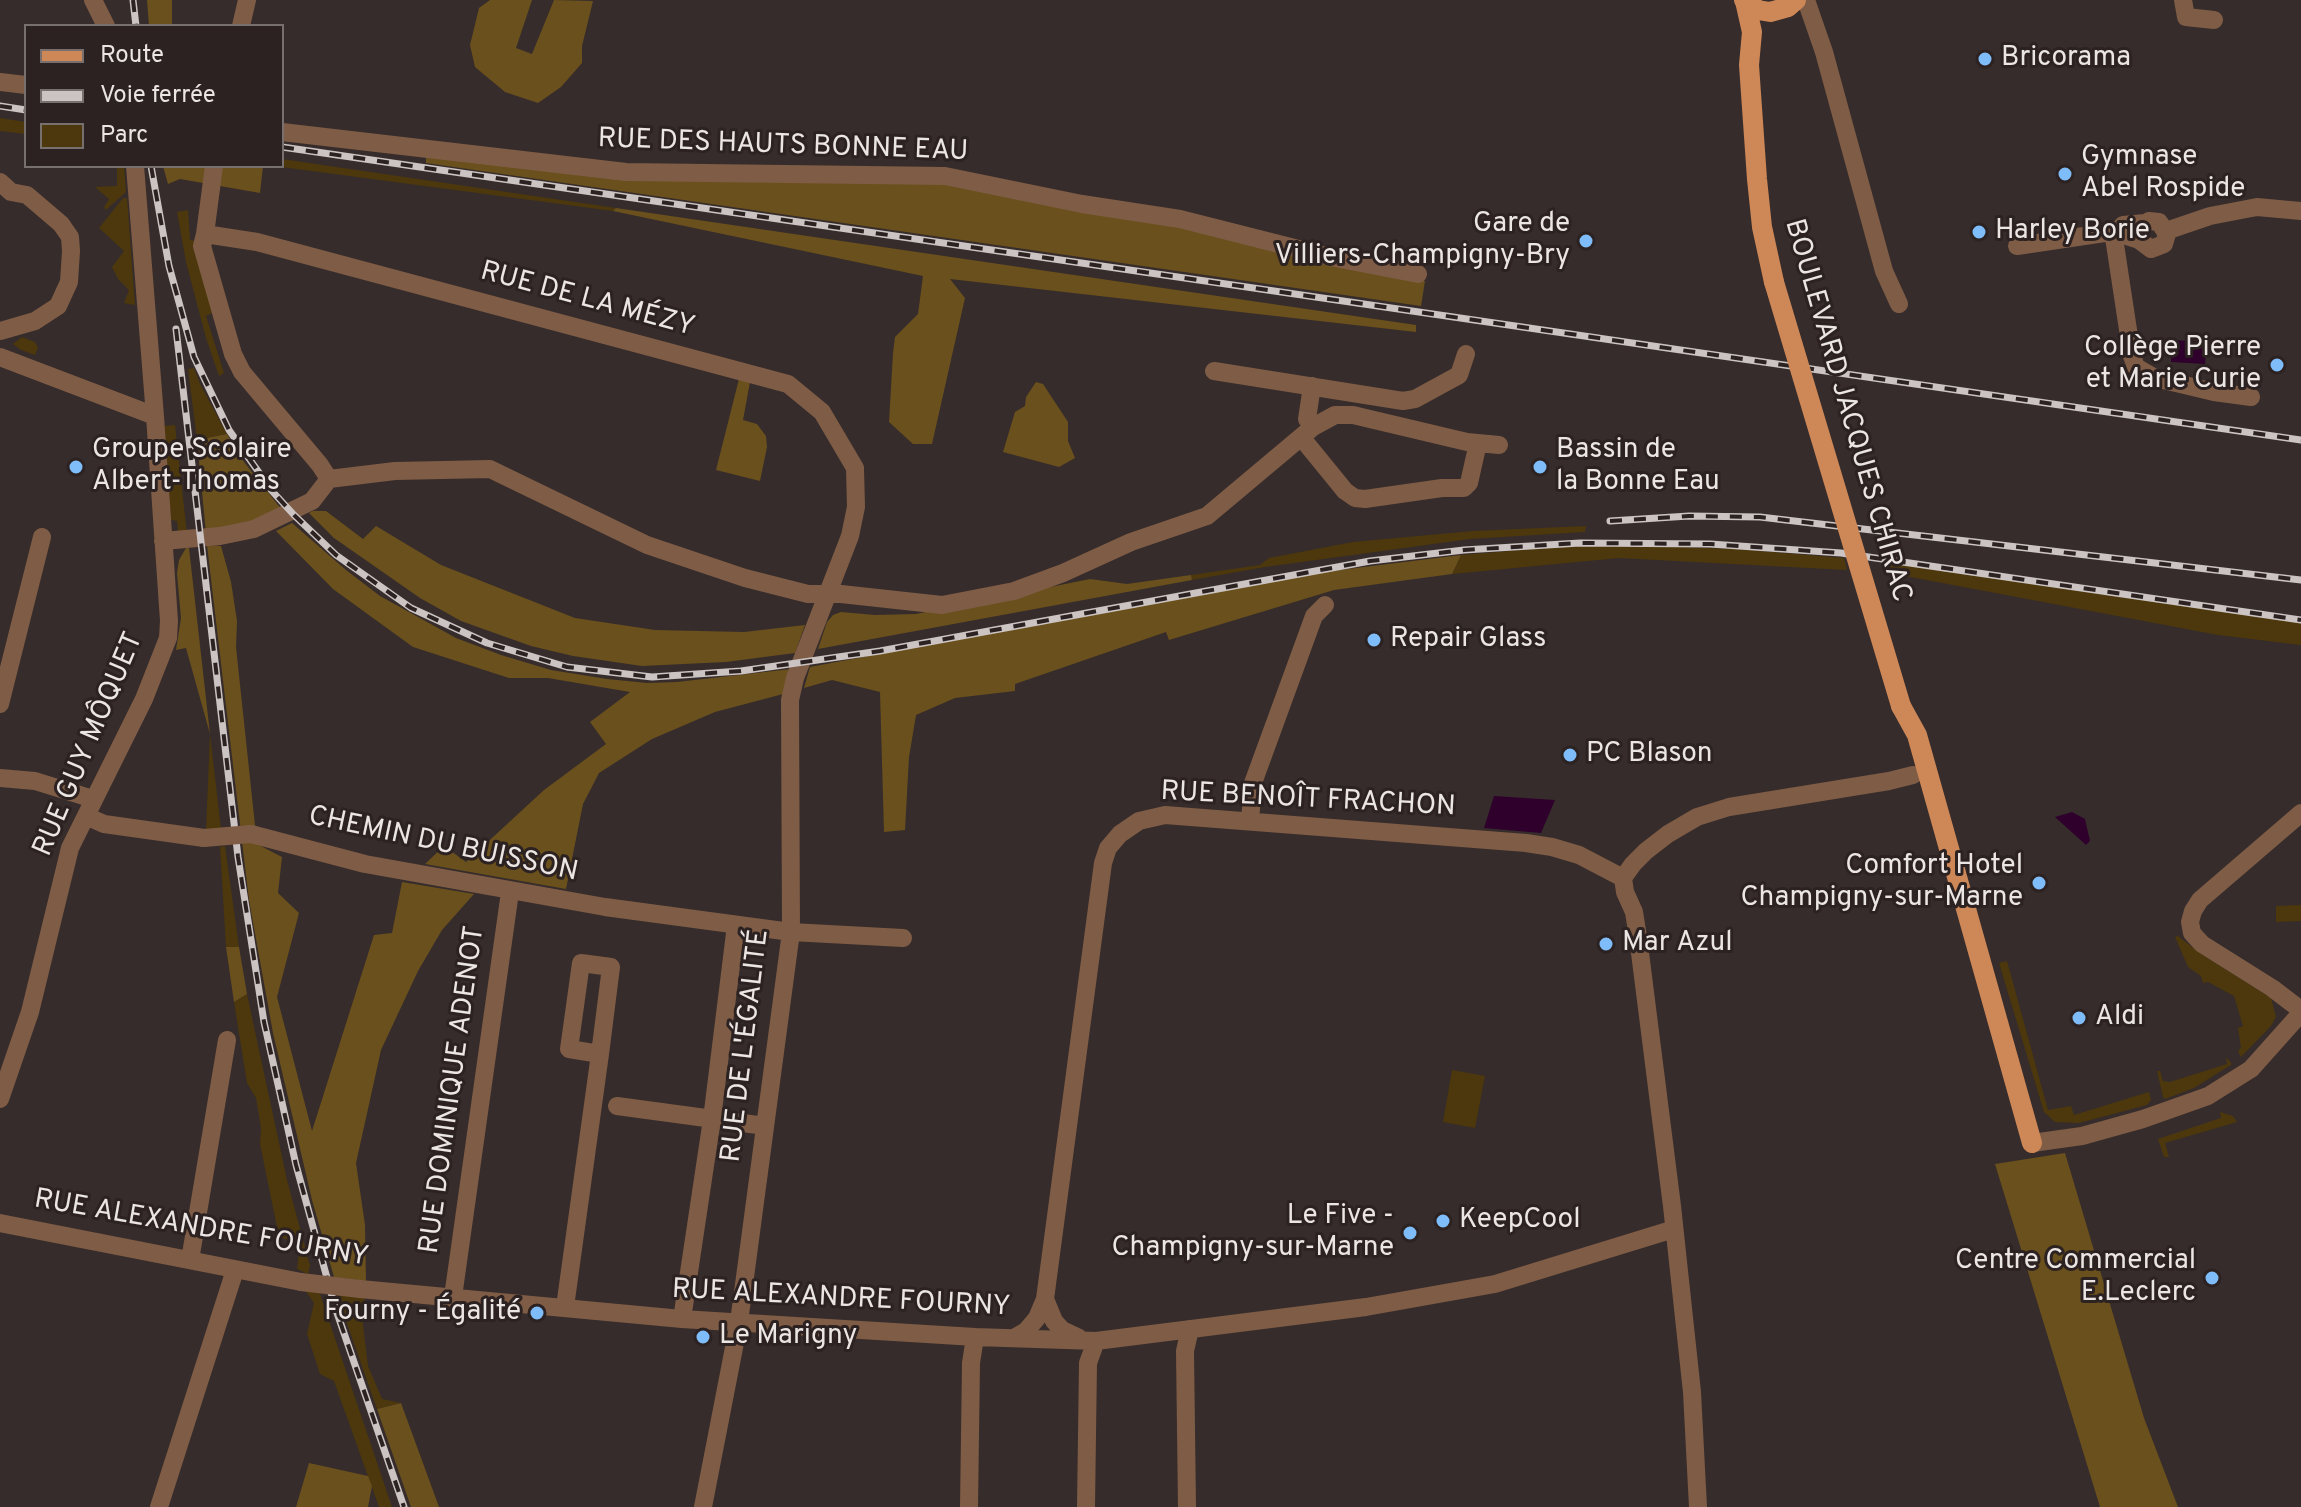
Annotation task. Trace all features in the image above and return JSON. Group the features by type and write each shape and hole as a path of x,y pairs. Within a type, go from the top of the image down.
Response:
{"main road":[{"name":"BOULEVARD JACQUES CHIRAC","path":"1744,0 1758,10 1781,7"},
{"name":"BOULEVARD JACQUES CHIRAC","path":"1744,0 1752,32 1749,65 1762,227 1774,282 1901,706 1917,735 1920,771 1938,832"},
{"path":"1752,32 1760,19 1781,7"},
{"path":"1920,771 1957,881"},
{"path":"1938,832 1957,881 2032,1143"},
{"path":"1938,832 1946,877 1970,926"}],"street":[{"path":"93,0 105,24"},
{"path":"241,24 247,0"},
{"path":"1806,0 1824,52 1884,271 1899,304"},
{"path":"2183,0 2186,17 2214,20"},
{"path":"1781,7 1814,28"},
{"path":"0,82 24,85"},
{"name":"RUE DES HAUTS BONNE EAU","path":"284,132 626,172 945,176 1082,204 1180,219 1286,247 1418,274"},
{"name":"RUE GUY MÔQUET","path":"0,1099 30,1012 70,848 144,699 168,638 155,416 135,168"},
{"path":"214,168 202,246 237,363 329,479"},
{"path":"0,182 11,192 27,195 61,224 70,237 71,251 69,282 58,306 35,321 0,331"},
{"path":"2017,246 2116,231 2120,234 2142,232 2146,247 2155,249 2164,244 2166,231 2210,216 2257,207 2301,211"},
{"path":"2116,231 2136,367 2155,378 2251,397"},
{"name":"RUE DE LA MÉZY","path":"205,234 257,242 788,384 822,412 855,468 856,507 850,536 829,594"},
{"path":"1214,371 1396,400 1415,399 1459,375 1466,354"},
{"path":"0,357 155,416"},
{"path":"1312,386 1307,432 1345,491 1355,498 1464,488 1469,483 1478,443"},
{"path":"1392,424 1396,400"},
{"path":"163,541 220,536 254,529 312,501 329,479 395,471 490,469 670,554 808,594 942,605 1014,591 1131,542 1207,516 1328,418 1343,414 1499,445"},
{"path":"0,704 42,537"},
{"name":"RUE DE L'ÉGALITÉ","path":"703,1507 739,1322 791,932 790,700 795,678 829,594"},
{"path":"1250,821 1253,783 1314,616 1325,605"},
{"path":"1698,1507 1692,1392 1674,1229 1638,937 1623,878 1646,851 1697,817 1729,807 1898,779 1920,771"},
{"name":"CHEMIN DU BUISSON","path":"0,778 35,781 90,808 104,824 204,838 251,834 365,864 510,892 791,932 903,938"},
{"path":"2032,1143 2082,1136 2208,1096 2251,1069 2301,1012 2272,988 2202,944 2192,933 2190,922 2200,900 2301,813"},
{"name":"RUE BENOÎT FRACHON","path":"1045,1299 1103,863 1108,848 1120,834 1139,821 1154,816 1250,821 1552,847 1579,855 1623,878"},
{"name":"RUE DOMINIQUE ADENOT","path":"453,1297 510,892"},
{"path":"682,1319 712,1119 736,925"},
{"path":"565,1307 600,1054 611,967 581,963 569,1049 600,1054"},
{"path":"190,1260 227,1040"},
{"path":"617,1106 765,1126"},
{"name":"RUE ALEXANDRE FOURNY","path":"0,1223 235,1270 360,1289 682,1319 1092,1341 1366,1307 1495,1284 1674,1229"},
{"path":"159,1507 235,1270"},
{"path":"1014,1338 1026,1331 1037,1318 1045,1299"},
{"path":"1045,1299 1054,1321 1062,1330 1092,1341 1088,1363 1086,1507"},
{"path":"1187,1507 1185,1351 1190,1329"},
{"path":"969,1507 971,1363 975,1337"}],"green space":[{"path":"0,118 24,122 24,134 0,131"},
{"path":"284,159 616,208 613,211 284,167"},
{"path":"117,168 124,168 126,192 106,210 104,207 109,199 95,187 117,186"},
{"path":"123,198 127,198 135,305 124,303 129,290 112,267 124,251 99,228"},
{"path":"188,210 190,240 195,241 214,312 206,316 224,373 219,376 186,262 177,212"},
{"path":"22,337 35,342 38,348 35,355 13,344"},
{"path":"194,368 227,434 197,440 188,369"},
{"path":"175,425 187,534 178,531 177,521 171,520 164,426"},
{"path":"1586,526 1585,532 1470,539 1192,580 1191,575 1260,565 1269,558 1353,542 1473,531"},
{"path":"1594,544 1736,549 1844,558 1847,570 1619,558 1452,574 1461,555"},
{"path":"1882,560 2301,622 2301,645 2218,635 1884,572"},
{"path":"210,734 221,829 206,831"},
{"path":"225,846 239,947 226,947 220,847"},
{"path":"2301,905 2301,921 2276,922 2276,906"},
{"path":"2178,936 2271,998 2276,1017 2241,1057 2238,1028 2243,1026 2234,996 2208,982 2203,983 2201,976 2188,967 2175,937"},
{"path":"2007,961 2048,1110 2071,1106 2074,1115 2149,1092 2151,1100 2147,1105 2079,1123 2055,1122 2044,1112 1999,963"},
{"path":"247,994 287,1180 310,1266 308,1274 297,1269 299,1253 292,1241 279,1237 260,1144 256,1098 247,1083 234,1002"},
{"path":"2226,1057 2232,1064 2194,1088 2165,1099 2163,1097 2157,1071 2160,1071 2163,1081 2170,1082 2227,1064"},
{"path":"1452,1070 1485,1076 1475,1128 1443,1122"},
{"path":"2220,1112 2233,1116 2237,1122 2165,1143 2169,1157 2164,1157 2158,1139 2221,1118"},
{"path":"305,1290 319,1291 392,1507 379,1507 334,1381 320,1374 307,1334 314,1303"},
{"path":"336,1292 366,1296 361,1309 368,1366 382,1399 401,1403 377,1409"}],"shaded area":[{"path":"147,0 172,0 172,24 149,24"},
{"path":"490,0 532,0 516,48 532,54 554,0 593,1 582,46 582,63 561,87 538,103 505,92 475,67 470,45 479,8"},
{"path":"426,153 658,179 941,175 1188,221 1425,281 1421,306 426,163"},
{"path":"164,168 263,168 260,193 180,179 168,184"},
{"path":"616,208 1416,325 1416,332 950,279 965,298 932,444 913,444 889,422 893,353 895,337 918,314 923,276 613,211"},
{"path":"2172,340 2207,342 2205,364 2171,362"},
{"path":"739,379 750,382 743,420 757,424 766,436 767,447 760,481 716,470"},
{"path":"1036,382 1043,384 1068,422 1068,441 1075,458 1059,467 1003,452 1015,412 1025,406 1026,397"},
{"path":"227,434 244,462 282,510 247,525 206,533 197,440"},
{"path":"326,511 363,539 376,526 441,565 575,618 655,630 744,632 805,625 795,653 726,662 642,666 573,656 531,646 461,621 420,598 334,538 309,513"},
{"path":"292,523 380,596 456,638 501,655 551,670 647,683 791,669 787,693 715,712 652,739 599,773 583,804 566,889 425,864 444,846 466,862 544,790 606,744 590,722 630,692 548,678 509,678 413,647 333,589 276,531"},
{"path":"207,545 221,546 231,582 257,844 282,857 278,893 299,913 277,997 312,1131 374,935 392,933 402,882 474,894 442,930 418,971 381,1050 356,1163 365,1225 366,1281 334,1277 312,1200 273,1033 249,900"},
{"path":"189,548 210,734 186,648 176,650 181,618 177,573 179,560"},
{"path":"1461,555 1452,574 1334,590 1169,640 1166,632 1015,684 1015,691 955,698 916,715 909,757 905,830 884,832 880,692 832,680 804,688 810,667 1291,576"},
{"path":"1191,575 1192,580 818,649 827,622 841,612 916,614 1090,579 1127,584"},
{"path":"1494,796 1555,800 1541,833 1484,828"},
{"path":"2072,812 2085,819 2090,841 2086,845 2055,817"},
{"path":"226,947 239,947 247,994 234,1002"},
{"path":"2065,1153 2144,1418 2178,1507 2100,1507 1995,1164"},
{"path":"401,1403 439,1507 411,1507 377,1409"},
{"path":"309,1463 368,1476 372,1486 368,1507 296,1507"}],"railway":[{"path":"133,0 136,24"},
{"path":"0,106 24,110"},
{"path":"284,147 2301,440"},
{"path":"151,168 169,266 194,357 229,430 272,491 336,555 411,608 487,643 567,667 652,677 741,671 880,651 1370,561 1464,550 1580,543 1710,544 1841,553 2301,620"},
{"path":"176,329 238,857 264,1022 296,1165 335,1307 404,1507"},
{"path":"1610,521 1689,516 1760,517 2301,580"}],"place":[{"name":"Bricorama","path":"1985,59"},
{"name":"Gymnase Abel Rospide","path":"2065,174"},
{"name":"Harley Borie","path":"1979,232"},
{"name":"Gare de Villiers-Champigny-Bry","path":"1586,241"},
{"name":"Collège Pierre et Marie Curie","path":"2277,365"},
{"name":"Groupe Scolaire Albert-Thomas","path":"76,467"},
{"name":"Bassin de la Bonne Eau","path":"1540,467"},
{"name":"Repair Glass","path":"1374,640"},
{"name":"PC Blason","path":"1570,755"},
{"name":"Comfort Hotel Champigny-sur-Marne","path":"2039,883"},
{"name":"Mar Azul","path":"1606,944"},
{"name":"Aldi","path":"2079,1018"},
{"name":"KeepCool","path":"1443,1221"},
{"name":"Le Five - Champigny-sur-Marne","path":"1410,1233"},
{"name":"Centre Commercial E.Leclerc","path":"2212,1278"},
{"name":"Fourny - Égalité","path":"537,1313"},
{"name":"Le Marigny","path":"703,1337"}]}
